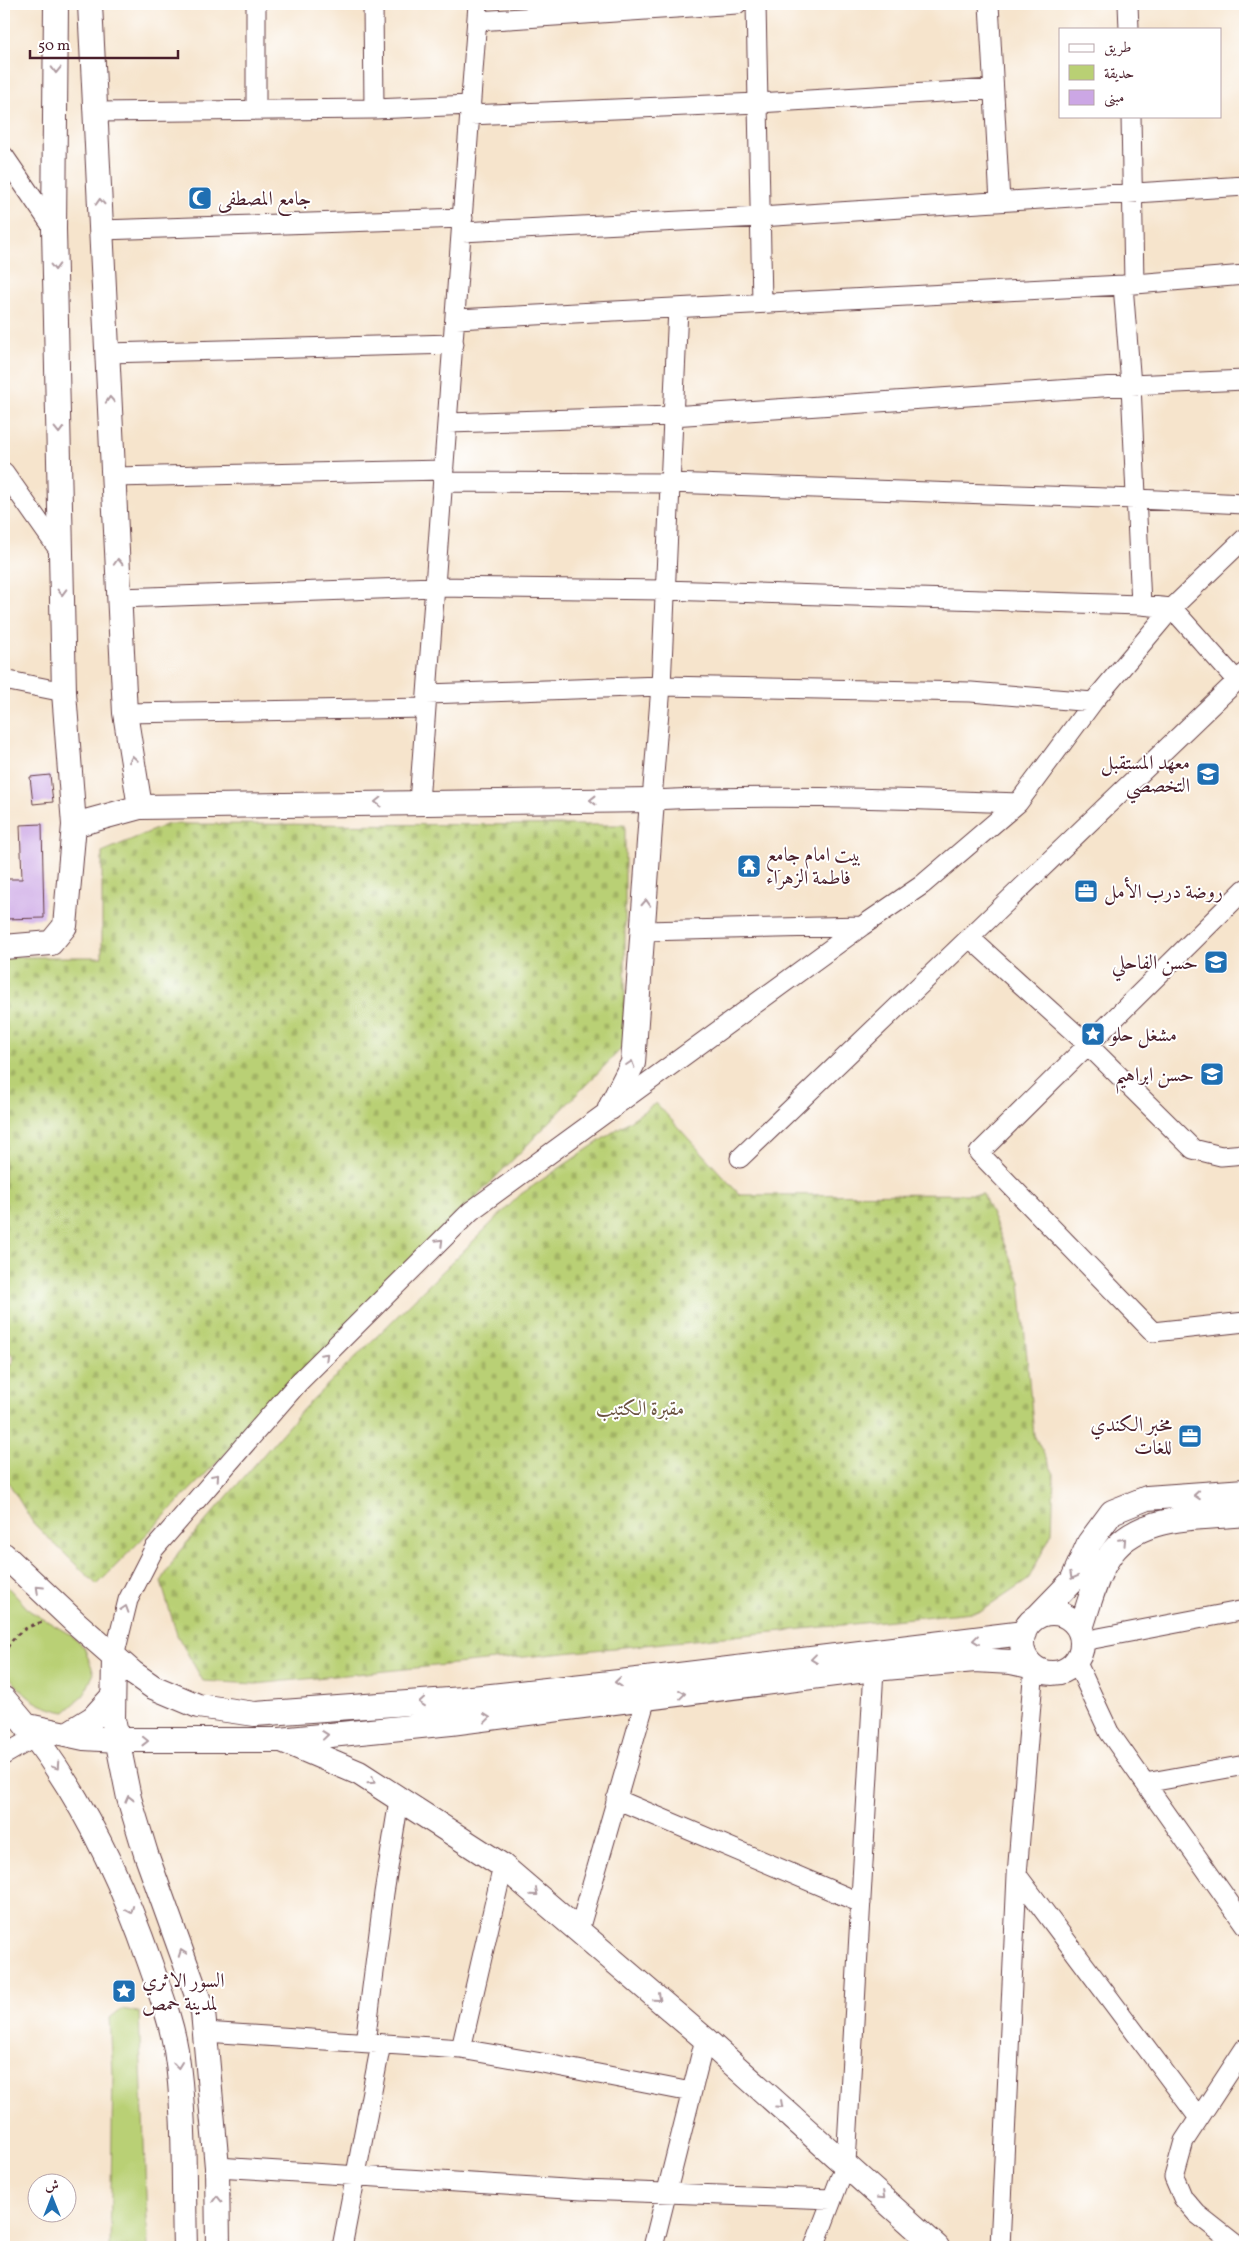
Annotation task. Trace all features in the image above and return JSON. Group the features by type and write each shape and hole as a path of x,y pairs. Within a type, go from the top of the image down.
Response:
{"main road":[{"path":"4,947 51,943 65,926 74,825 64,692 54,229 56,4"},
{"path":"90,4 125,712 140,807"},
{"path":"74,825 140,807 652,800 633,1063 610,1108"},
{"path":"1034,1667 1023,1651 1031,1624 1072,1581 1089,1543 1112,1512 1147,1498 1245,1491"},
{"path":"32,1731 117,1740 280,1740 451,1723 874,1669 975,1660 1011,1662 1034,1667 1042,1671 1061,1672 1080,1645 1107,1559 1127,1536 1153,1523 1245,1514"},
{"path":"4,1554 114,1657 153,1687 175,1698 223,1711 265,1714 492,1696 934,1645 1031,1624 1050,1613 1063,1614 1073,1621 1080,1645"},
{"path":"114,1657 113,1696 117,1740 137,1826 196,1991 206,2032 217,2167 218,2247"},
{"path":"67,1734 92,1718 113,1696"},
{"path":"4,1699 32,1731 57,1766 105,1853 143,1943 165,2006 178,2071 186,2247"},
{"path":"280,1740 339,1762 359,1773 503,1866 705,2039 846,2163 937,2247"}],"street":[{"path":"256,4 256,110"},
{"path":"373,4 374,109"},
{"path":"419,802 456,319 477,12 736,4"},
{"path":"756,4 762,303"},
{"path":"988,4 1000,202"},
{"path":"1128,4 1129,28"},
{"path":"96,112 374,109 470,110 758,103 994,88"},
{"path":"1131,118 1132,194 1129,284 1131,385 1141,604"},
{"path":"5,160 54,229"},
{"path":"102,230 462,225 760,218 1245,186"},
{"path":"456,319 1129,284 1245,275"},
{"path":"678,308 661,686 652,800 715,797 818,797 1018,804"},
{"path":"107,353 454,344"},
{"path":"448,423 672,416 1131,385 1245,380"},
{"path":"4,472 61,553"},
{"path":"114,477 444,476 1136,498 1245,504"},
{"path":"114,1657 128,1600 154,1548 300,1382 471,1211 610,1108 862,926 922,885 1018,804 1093,702 1172,608 1245,538"},
{"path":"120,598 435,587 664,590 1141,604 1172,608 1243,678 740,1158"},
{"path":"4,680 64,692"},
{"path":"125,712 427,701 661,686 971,692 1093,702"},
{"path":"1245,890 979,1153 1153,1332 1245,1322"},
{"path":"644,931 862,926"},
{"path":"970,938 1088,1045 1193,1149 1221,1156 1245,1154"},
{"path":"1245,1610 1080,1645 1109,1732 1245,1925"},
{"path":"1000,2247 1017,1875 1034,1667"},
{"path":"814,2247 846,2163 874,1669"},
{"path":"578,1930 646,1698"},
{"path":"4,1755 32,1731"},
{"path":"1145,1783 1245,1764"},
{"path":"342,2247 356,2174 373,2044 384,1893 399,1800"},
{"path":"616,1800 860,1903"},
{"path":"461,2050 503,1866"},
{"path":"1017,1875 1199,2118"},
{"path":"206,2032 461,2050 691,2092"},
{"path":"653,2247 705,2039"},
{"path":"1239,2247 1197,2214 1183,2198 1174,2177 1184,2141 1245,2048"},
{"path":"217,2167 666,2194 832,2199"}],"path":[{"path":"4,1655 8,1644 30,1624 50,1620 75,1622"}],"green space":[{"path":"168,824 625,825 625,1045 97,1585 33,1523 4,1475 4,1376 14,1359 4,1342 4,957 102,957 102,852"},
{"name":"مقبرة الكتيب","path":"656,1103 740,1195 983,1194 1020,1281 1034,1435 1054,1474 1052,1533 1028,1580 982,1611 256,1684 203,1681 177,1635 161,1582 178,1553 304,1408 521,1194"},
{"path":"4,1583 30,1611 69,1634 84,1647 94,1673 84,1695 65,1712 44,1706 30,1698 4,1670"},
{"path":"121,2009 139,2012 148,2247 110,2247 113,2074 110,2018"}],"building":[{"path":"50,775 53,802 33,804 30,777"},
{"path":"42,824 44,918 4,919 4,879 22,879 20,825"}],"place":[{"name":"جامع المصطفى","path":"200,198"},
{"name":"معهد المستقبل التخصصي","path":"1208,774"},
{"name":"بيت امام جامع فاطمة الزهراء","path":"749,866"},
{"name":"روضة درب الأمل","path":"1086,891"},
{"name":"حسن الفاحلي","path":"1216,962"},
{"name":"مشغل حلو","path":"1093,1034"},
{"name":"حسن ابراهيم","path":"1212,1074"},
{"name":"مخبر الكندي للغات","path":"1190,1436"},
{"name":"السور الاثري لمدينة حمص","path":"124,1991"}]}
